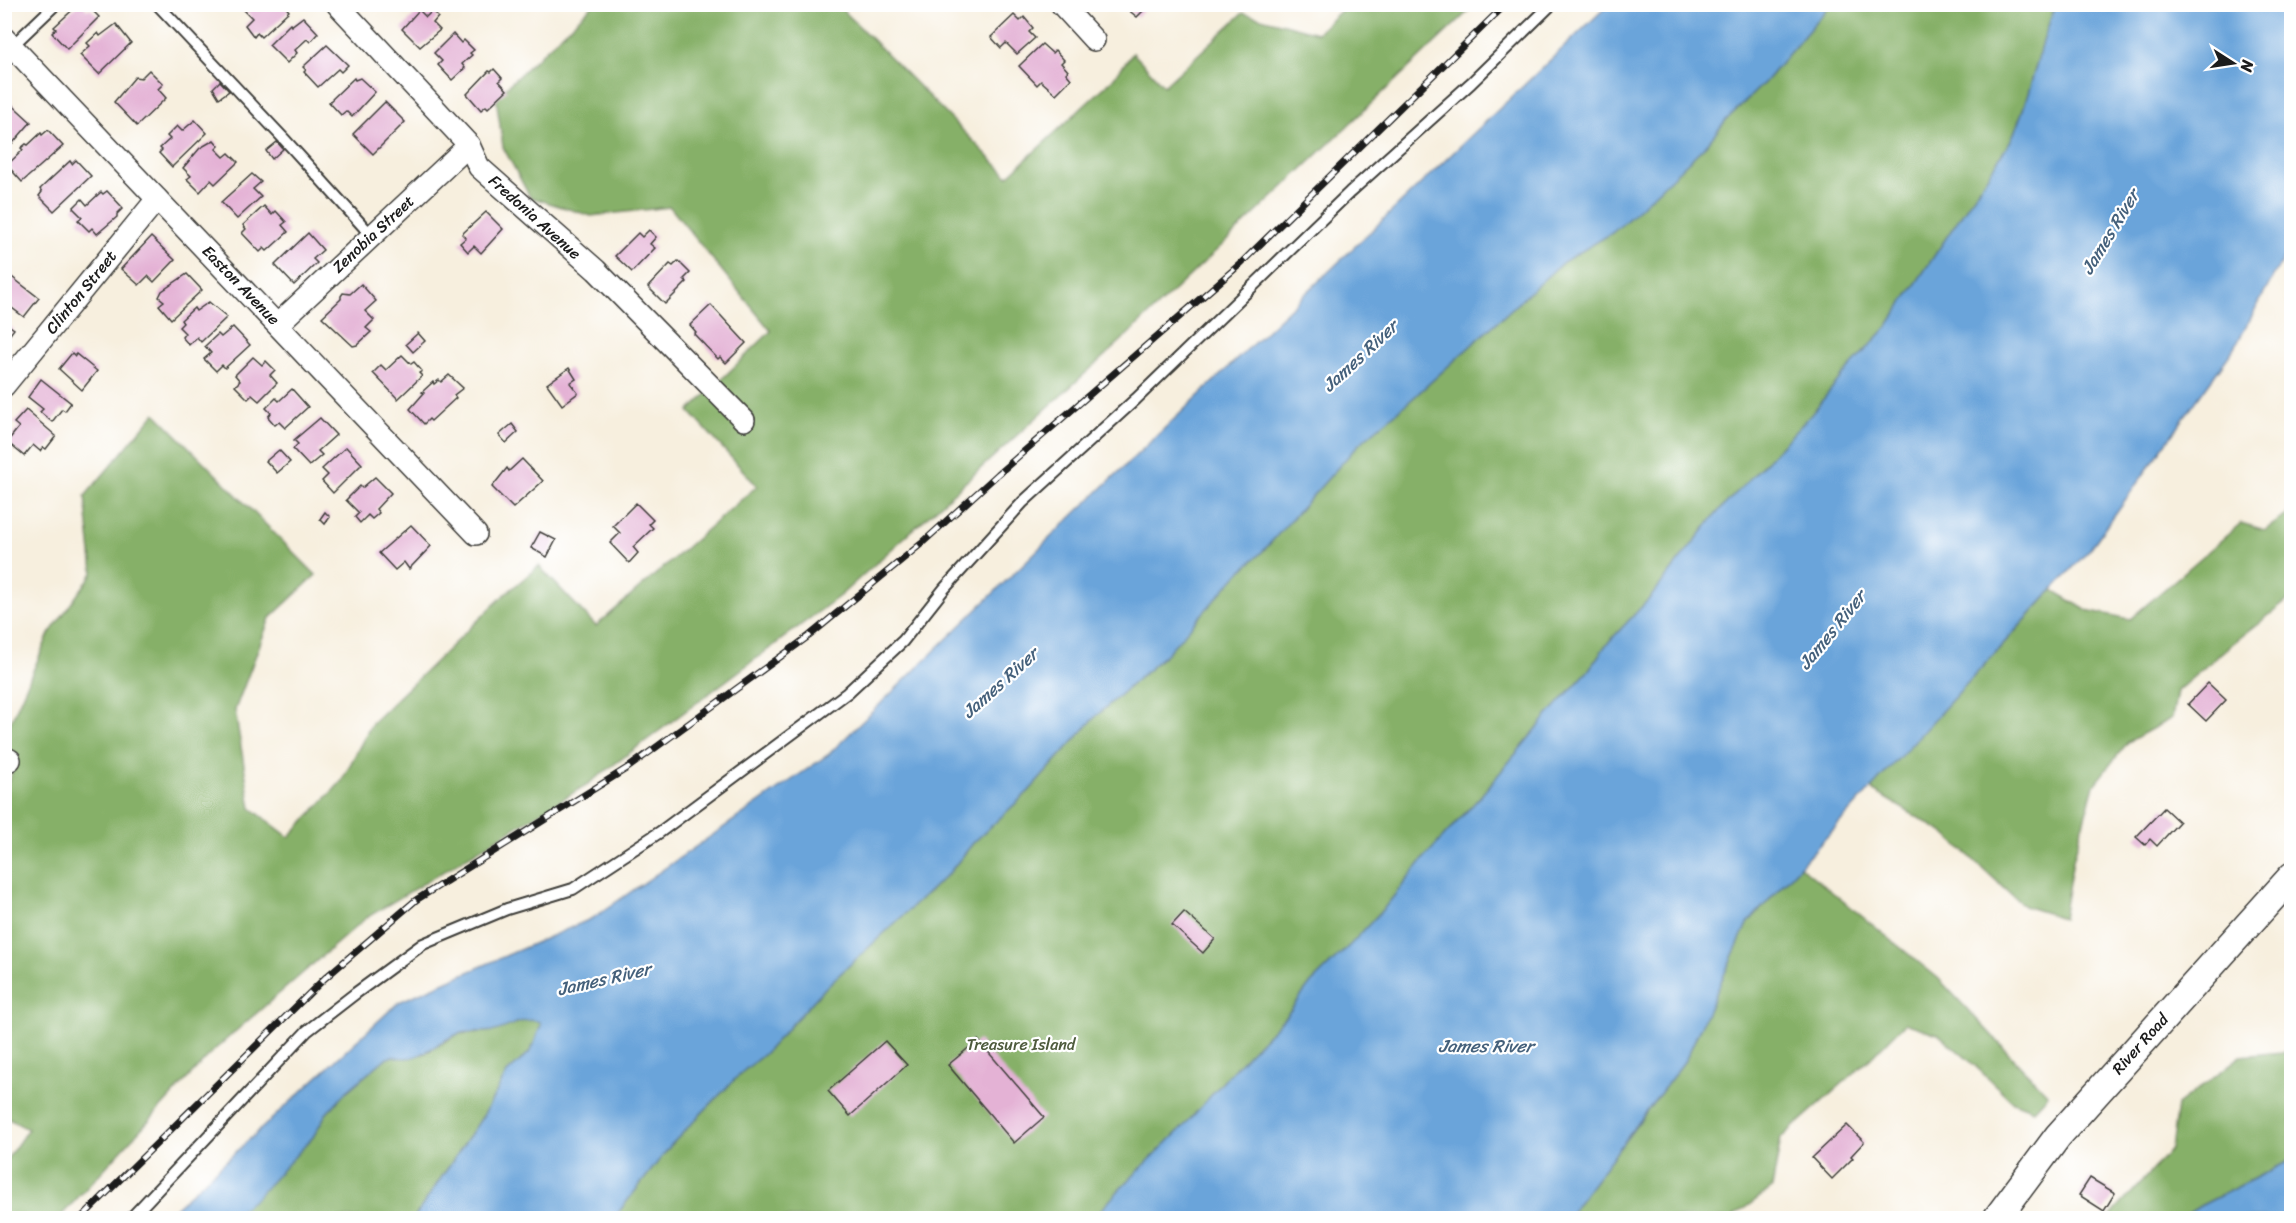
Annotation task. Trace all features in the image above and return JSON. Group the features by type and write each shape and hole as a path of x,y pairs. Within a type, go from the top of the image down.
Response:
{"street":[{"name":"Fredonia Avenue","path":"337,4 470,145 479,167 596,270 744,420"},
{"path":"1061,4 1094,40"},
{"name":"Easton Avenue","path":"8,42 476,534"},
{"name":"Zenobia Street","path":"278,324 470,145"},
{"name":"Clinton Street","path":"4,386 158,199"},
{"name":"River Road","path":"1997,1218 2066,1128 2292,876"}],"lane":[{"path":"8,42 56,4"},
{"path":"157,4 371,235"},
{"path":"131,1218 307,1031 423,944 507,909 573,889 660,832 847,693 903,641 944,589 1023,502 1136,399 1350,192 1471,83 1552,4"}],"green space":[{"path":"593,5 838,5 1008,176 1112,80 1133,53 1164,86 1243,13 1317,33 1347,5 1475,5 1121,341 841,595 588,784 366,918 213,1051 59,1218 5,1218 5,1162 28,1129 5,1117 4,790 11,777 13,766 5,735 49,634 93,573 85,496 155,413 316,575 270,618 235,710 251,808 289,837 341,782 372,723 503,596 539,566 596,626 757,486 689,411 771,331 670,207 591,216 530,197 503,147 496,97"},
{"name":"Treasure Island","path":"1830,5 2056,5 2010,142 1887,327 1841,377 1810,416 1717,513 1650,598 1606,645 1588,671 1425,857 1386,906 1311,983 1287,1015 1238,1065 1185,1125 1094,1218 614,1218 671,1145 695,1120 741,1073 764,1054 828,985 950,872 973,843 1029,791 1096,716 1167,653 1359,444 1563,262 1612,233 1627,220 1707,144 1726,120 1764,83"},
{"path":"2291,492 2291,598 2177,691 2172,718 2128,742 2094,785 2073,860 2063,918 2024,906 1944,833 1870,789 2053,590 2086,610 2130,619 2241,523 2265,530 2288,514"},
{"path":"1800,866 1938,978 2048,1095 2034,1110 2013,1102 1938,1034 1905,1023 1870,1059 1781,1138 1772,1188 1731,1218 1567,1218 1686,1059 1747,924"},
{"path":"531,1018 540,1022 541,1025 531,1051 507,1073 483,1116 414,1218 230,1218 313,1137 326,1114 346,1092 385,1059 393,1056 424,1054 458,1034 493,1031"},
{"path":"2291,1051 2291,1160 2181,1218 2109,1218 2171,1149 2177,1105 2241,1056"}],"water":[{"name":"James River","path":"1608,5 1830,5 1764,83 1726,120 1707,144 1627,220 1612,233 1563,262 1359,444 1167,653 1096,716 1029,791 973,843 950,872 828,985 764,1054 741,1073 695,1120 671,1145 614,1218 414,1218 483,1116 507,1073 531,1051 541,1025 540,1022 528,1020 495,1031 458,1034 419,1055 402,1058 393,1056 385,1059 346,1092 326,1114 313,1137 256,1198 230,1218 164,1218 399,1002 593,918 829,754 1060,528"},
{"name":"James River","path":"2056,5 2291,5 2291,244 2235,347 2090,549 1747,924 1686,1059 1567,1218 1094,1218 1185,1125 1238,1065 1287,1015 1311,983 1386,906 1425,857 1588,671 1606,645 1650,598 1717,513 1810,416 1841,377 1887,327 2010,142"},
{"path":"2291,1160 2291,1216 2287,1218 2181,1218 2200,1206"}],"building":[{"path":"79,4 87,10 90,8 99,17 67,49 52,33 56,29 54,27"},
{"path":"248,4 283,4 289,11 261,37 257,33 254,37 245,25 252,18 243,9"},
{"path":"1121,4 1146,4 1148,6 1137,17"},
{"path":"419,10 426,17 432,11 438,17 433,23 440,30 420,47 402,29"},
{"path":"1014,15 1020,21 1024,17 1033,28 1029,32 1035,38 1017,54 1006,43 1001,48 991,37"},
{"path":"303,17 318,33 310,42 307,39 295,50 297,53 287,63 269,45 290,24 291,26"},
{"path":"116,24 131,43 99,74 80,55 90,46 87,43 98,33 100,36"},
{"path":"453,34 461,43 464,40 474,50 462,64 465,68 452,80 438,65 442,61 434,53"},
{"path":"1042,44 1052,53 1055,50 1064,60 1061,63 1071,79 1056,94 1041,81 1037,85 1019,66"},
{"path":"327,45 348,65 341,72 338,69 318,87 304,72 306,70 303,67"},
{"path":"494,69 502,78 499,81 507,90 488,108 486,106 481,110 467,94 489,71"},
{"path":"149,70 163,84 158,89 166,98 137,126 114,102 135,77 141,78"},
{"path":"354,78 355,80 360,78 375,92 352,117 346,111 341,115 329,102"},
{"path":"220,81 229,91 219,98 213,88"},
{"path":"4,100 7,100 31,122 12,144 7,140 4,142"},
{"path":"385,102 405,122 373,154 353,134"},
{"path":"195,120 207,133 172,167 159,153 162,150 160,148 170,139 167,136 177,126 182,131"},
{"path":"48,130 63,146 22,182 7,165 23,150 21,148"},
{"path":"214,140 219,146 216,149 224,157 229,153 238,162 215,184 211,180 200,192 187,179 191,176 183,168 200,148"},
{"path":"277,142 283,149 272,159 266,151"},
{"path":"76,160 91,176 54,211 39,196 42,192 40,189 70,161 72,164"},
{"path":"252,174 261,182 253,189 261,197 237,219 221,202"},
{"path":"107,191 123,208 117,217 97,234 92,228 89,231 78,220 82,217 73,208 82,199 87,205 101,192 103,194"},
{"path":"264,206 272,215 276,211 286,222 282,225 288,232 267,251 264,248 260,252 242,233 246,229 243,225"},
{"path":"486,212 503,229 481,253 474,246 468,252 460,243 466,238 462,234"},
{"path":"649,230 656,237 650,244 655,248 632,272 615,256 638,233 642,237"},
{"path":"308,233 323,250 313,259 317,263 294,285 275,265"},
{"path":"151,237 175,260 154,282 148,276 139,285 121,269"},
{"path":"678,261 690,273 684,279 687,282 665,304 648,287 670,264 673,266"},
{"path":"4,271 39,298 24,317 4,302"},
{"path":"187,274 202,290 171,319 159,305 164,301 159,297 162,291"},
{"path":"361,284 376,301 365,311 374,320 366,328 371,332 353,346 322,317 341,299 343,293 350,294"},
{"path":"209,302 227,317 201,342 197,337 189,345 182,337 185,333 179,327 183,323 181,320 194,308 196,311"},
{"path":"711,305 746,343 726,363 720,357 718,359 694,334 696,332 690,325"},
{"path":"4,322 14,329 4,342"},
{"path":"233,327 250,345 225,368 222,365 216,371 204,359 211,353 205,346 218,334 221,337"},
{"path":"418,333 425,341 413,352 406,344"},
{"path":"72,353 97,371 82,390 59,369"},
{"path":"402,355 411,364 414,362 422,371 419,373 422,376 398,399 373,373 381,365 386,370"},
{"path":"253,357 262,365 266,361 275,370 270,375 277,383 259,401 252,395 248,399 235,386 240,381 235,375"},
{"path":"569,368 576,379 570,383 578,393 562,405 547,384"},
{"path":"449,375 463,388 454,395 456,398 431,421 429,419 424,424 410,409 424,393 422,392 433,382 434,384 439,380 441,382"},
{"path":"41,379 71,403 65,411 62,409 52,422 40,412 43,409 28,397"},
{"path":"292,389 308,407 285,428 279,422 275,425 268,417 271,413 266,408 276,398 279,401"},
{"path":"26,410 56,436 46,449 43,447 40,451 33,445 24,456 7,442 19,427 14,423"},
{"path":"320,418 336,435 318,451 322,455 309,466 293,449 298,444 294,440"},
{"path":"512,424 518,432 506,443 499,435"},
{"path":"346,447 362,464 333,493 322,481 328,475 322,469"},
{"path":"279,450 290,462 277,473 266,461"},
{"path":"522,459 543,481 513,508 492,487 507,468 509,471"},
{"path":"375,477 391,493 376,509 379,513 372,519 368,515 360,523 355,517 359,513 346,500 360,486 362,488"},
{"path":"636,503 653,520 649,524 653,528 633,547 638,553 629,563 610,543 620,533 613,526"},
{"path":"325,512 330,517 325,524 320,519"},
{"path":"411,525 431,546 409,569 404,562 395,570 379,553"},
{"path":"540,532 556,540 547,557 531,548"},
{"path":"2208,683 2226,700 2206,721 2188,704"},
{"path":"2164,808 2179,822 2157,846 2150,839 2145,845 2136,837"},
{"path":"1184,912 1215,939 1203,953 1172,925"},
{"path":"978,1040 1044,1117 1014,1143 948,1065"},
{"path":"885,1041 907,1065 850,1116 828,1091"},
{"path":"1847,1125 1864,1142 1851,1156 1853,1158 1832,1179 1812,1158"},
{"path":"2090,1178 2115,1193 2104,1211 2079,1195"}],"railway":[{"path":"81,1218 325,978 416,900 629,767 809,636 921,544 998,474 1238,266 1506,4"}]}
